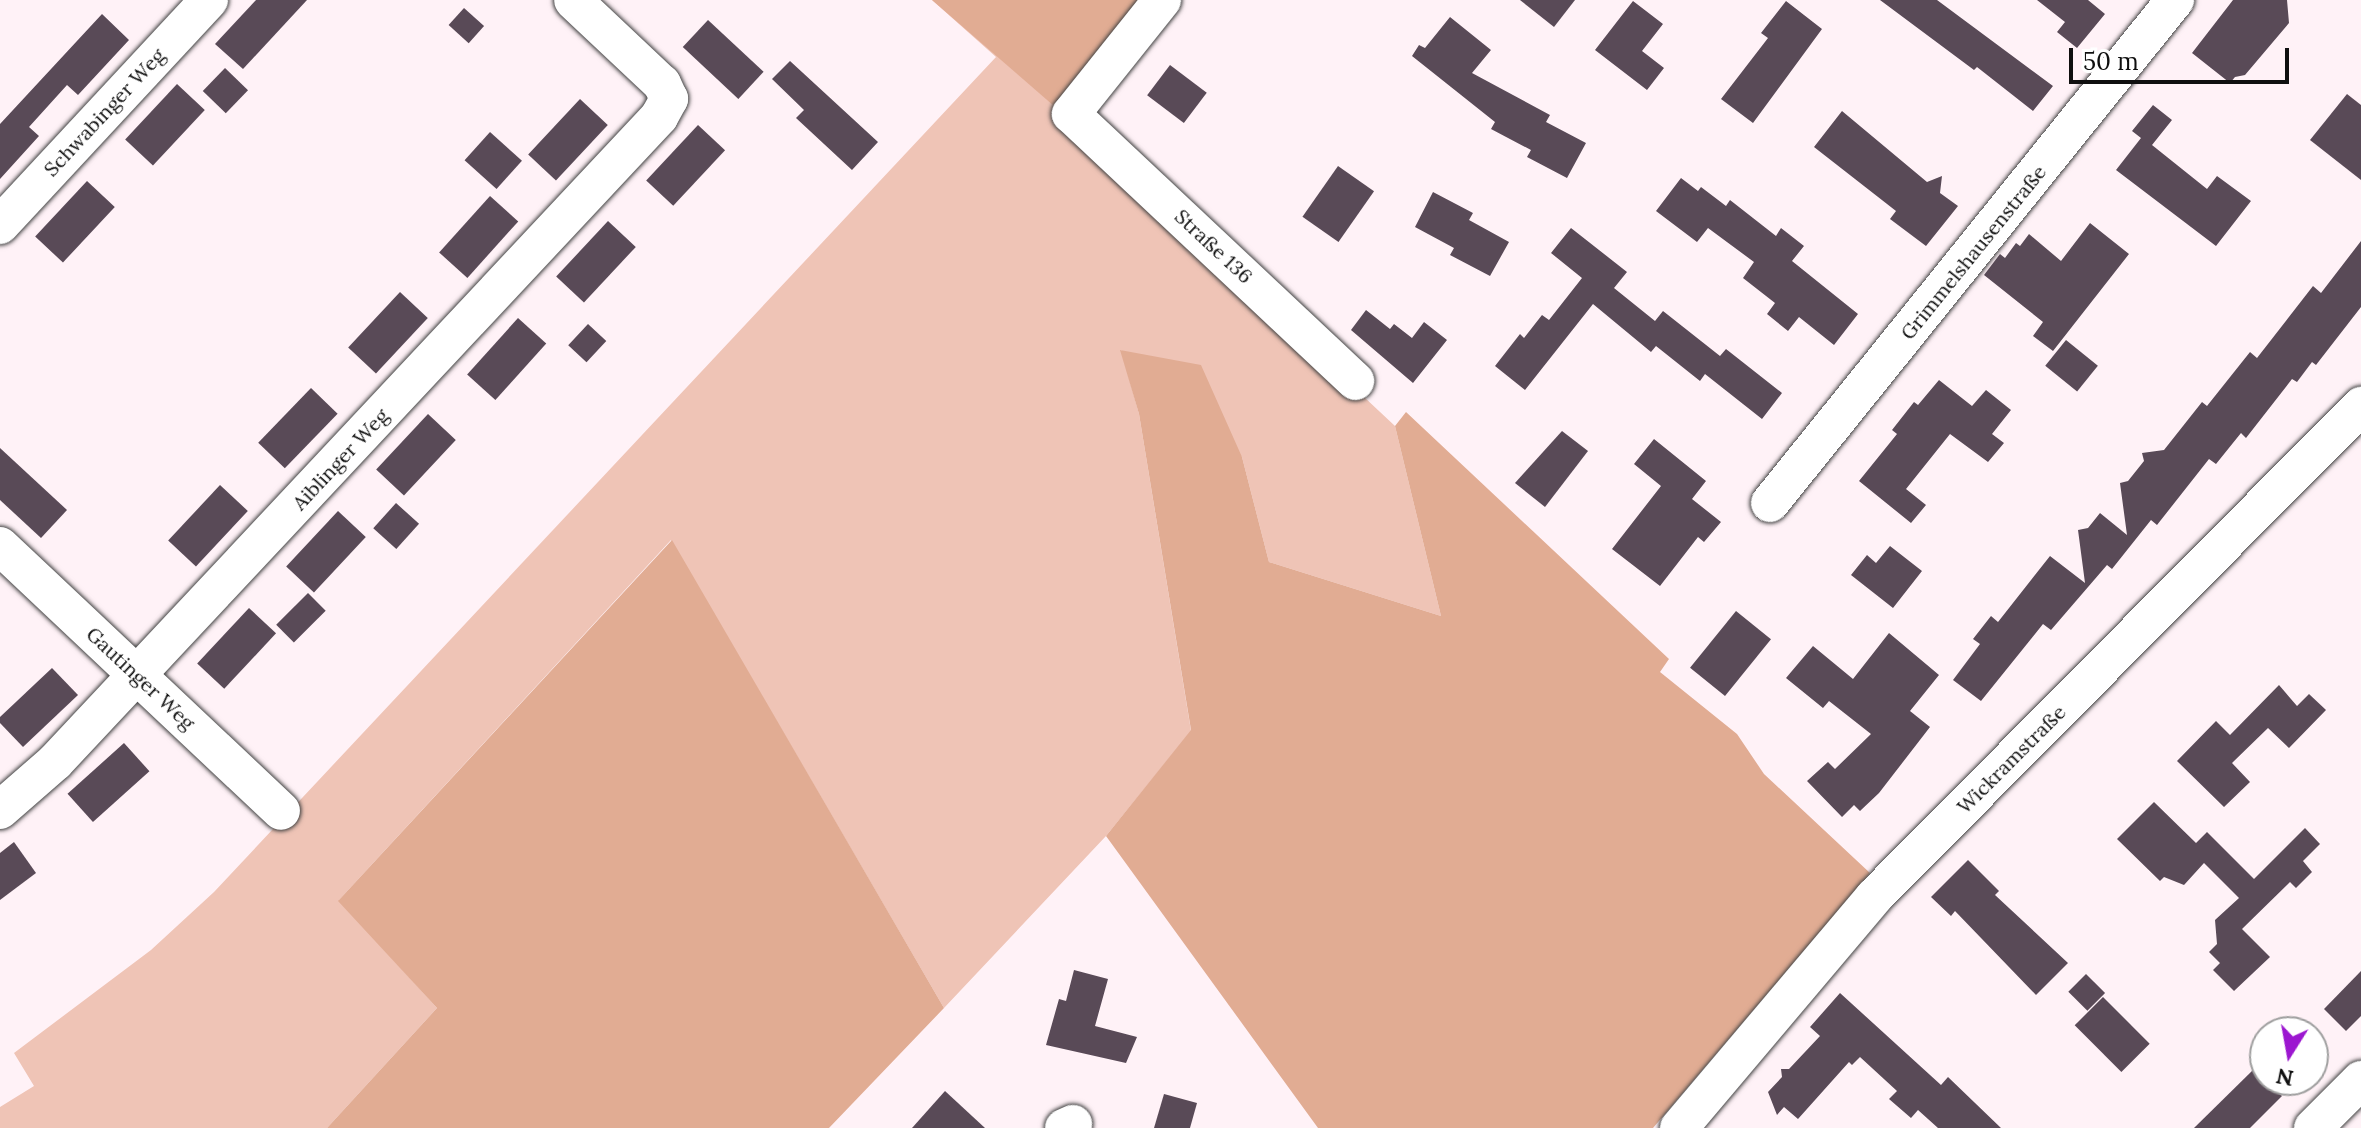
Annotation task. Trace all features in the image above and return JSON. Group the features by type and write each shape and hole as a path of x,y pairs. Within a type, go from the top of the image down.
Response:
{"street":[{"name":"Schwabinger Weg","path":"0,225 209,0"},
{"name":"Aiblinger Weg","path":"0,810 55,762 139,674 659,117 669,99 662,84 573,0"},
{"name":"Straße 136","path":"1162,0 1071,114 1355,381"},
{"name":"Grimmelshausenstraße","path":"1770,503 2175,0"},
{"name":"Wickramstraße","path":"1679,1128 1874,897 2361,406"},
{"name":"Gautinger Weg","path":"0,546 281,811"},
{"path":"2313,1128 2361,1080"}],"shaded area":[{"path":"932,0 1152,0 1062,114 1395,426 1441,616 1269,562 1242,457 1121,350 1139,414 1191,731 1106,836 944,1008 671,540 339,900 437,1008 327,1128 0,1128 0,1107 34,1086 14,1053 151,950 214,892 996,57"},
{"path":"932,0 1152,0 1062,113"},
{"path":"1120,350 1201,365 1242,457 1269,562 1441,616 1395,426 1406,412 1669,659 1660,672 1737,734 1764,774 1870,873 1653,1128 1318,1128 1106,836 1191,730 1139,414"},
{"path":"672,540 944,1008 829,1128 327,1128 437,1008 338,901"}],"building":[{"path":"256,0 307,0 243,69 215,44"},
{"path":"1520,0 1575,0 1554,27"},
{"path":"1880,0 1937,0 2053,86 2033,111 1977,67 1974,70"},
{"path":"2037,0 2088,0 2105,14 2077,48 2057,32 2065,22"},
{"path":"2233,0 2287,0 2289,23 2245,75 2235,77 2230,83 2192,53"},
{"path":"1633,1 1663,24 1642,51 1664,68 1647,90 1595,50"},
{"path":"1786,1 1822,29 1753,123 1721,99 1768,38 1761,33"},
{"path":"464,8 484,26 469,43 449,25"},
{"path":"102,14 129,40 78,95 67,85 29,127 39,136 0,179 0,124"},
{"path":"1450,17 1491,50 1472,73 1550,115 1546,122 1586,143 1567,178 1527,157 1531,150 1491,129 1495,122 1412,56 1419,45 1425,48"},
{"path":"708,20 764,72 738,99 683,47"},
{"path":"790,61 878,142 852,170 796,118 804,110 772,79"},
{"path":"1170,65 1207,93 1184,123 1147,95"},
{"path":"225,68 248,90 226,113 203,91"},
{"path":"177,84 205,110 153,165 125,140"},
{"path":"2347,94 2361,105 2361,180 2310,140"},
{"path":"580,99 608,125 556,180 528,155"},
{"path":"2153,105 2172,120 2152,145 2207,189 2217,176 2251,201 2216,246 2116,170 2141,138 2132,131"},
{"path":"1842,111 1927,182 1942,176 1940,193 1958,206 1926,246 1890,219 1896,211 1814,147"},
{"path":"698,125 725,150 673,206 646,181"},
{"path":"490,132 522,161 497,189 465,160"},
{"path":"1338,166 1374,191 1338,242 1302,217"},
{"path":"1681,178 1698,191 1701,187 1726,206 1730,200 1776,236 1781,228 1804,246 1792,261 1858,314 1834,345 1799,317 1788,331 1767,314 1775,303 1743,278 1754,262 1708,228 1697,242 1656,211"},
{"path":"87,181 115,207 63,262 35,237"},
{"path":"1433,192 1473,213 1469,220 1509,242 1490,276 1450,255 1454,248 1415,227"},
{"path":"490,196 518,221 467,278 439,252"},
{"path":"608,221 636,247 584,302 556,277"},
{"path":"2090,223 2129,254 2053,351 2033,336 2043,322 1984,275 2000,254 2005,258 2016,243 2020,246 2029,234 2061,261"},
{"path":"1571,228 1627,272 1614,288 1655,321 1663,311 1720,356 1726,349 1782,393 1762,419 1705,374 1700,381 1656,346 1651,352 1593,304 1525,390 1495,366 1520,334 1524,338 1542,315 1549,320 1582,278 1551,253"},
{"path":"2361,241 2361,307 2316,365 2312,362 2297,382 2292,379 2246,438 2241,433 2216,464 2209,459 2157,525 2151,520 2112,569 2107,565 2051,630 2043,624 1981,701 1953,680 1980,644 1973,639 1991,616 1998,622 2050,556 2085,583 2078,530 2088,528 2100,513 2127,535 2120,483 2128,481 2144,461 2142,453 2164,450 2202,402 2207,406 2250,352 2257,358 2313,286 2321,293"},
{"path":"400,292 428,318 376,373 348,348"},
{"path":"1366,310 1390,329 1394,324 1412,338 1424,322 1447,340 1413,383 1351,330"},
{"path":"518,318 546,343 495,400 467,374"},
{"path":"588,324 606,341 587,362 568,345"},
{"path":"2066,340 2098,366 2077,391 2045,366"},
{"path":"1939,380 1972,406 1986,390 2011,410 1992,434 2004,443 1988,462 1950,434 1906,489 1926,505 1911,523 1859,481 1897,434 1892,430 1914,402 1918,405"},
{"path":"311,388 338,414 285,468 258,443"},
{"path":"428,414 456,440 404,495 376,470"},
{"path":"1562,431 1588,451 1545,507 1515,483"},
{"path":"1654,439 1706,481 1692,499 1721,522 1704,542 1698,537 1660,586 1612,549 1661,486 1634,464"},
{"path":"0,448 67,510 41,538 0,500"},
{"path":"220,485 248,511 196,566 168,541"},
{"path":"396,503 419,524 396,549 373,528"},
{"path":"338,511 366,537 314,592 286,567"},
{"path":"1890,546 1922,571 1893,608 1851,575 1867,555 1876,563"},
{"path":"308,593 326,611 294,642 276,625"},
{"path":"249,608 276,633 224,689 197,664"},
{"path":"1736,611 1771,639 1725,696 1690,668"},
{"path":"1889,633 1939,675 1910,711 1930,727 1879,793 1860,811 1854,805 1842,817 1807,781 1828,762 1835,769 1871,734 1829,701 1823,708 1786,678 1813,646 1853,679"},
{"path":"52,668 78,695 23,747 0,723 0,717"},
{"path":"2279,685 2297,706 2309,694 2326,710 2289,748 2268,728 2232,763 2250,782 2224,807 2177,761 2216,721 2230,735"},
{"path":"124,743 149,771 93,822 68,794"},
{"path":"2154,802 2196,843 2207,832 2254,879 2305,828 2320,844 2303,861 2312,872 2296,888 2290,882 2242,929 2270,957 2234,991 2213,970 2220,963 2209,952 2217,944 2215,920 2239,898 2204,863 2184,885 2164,877 2160,881 2117,839"},
{"path":"14,842 36,873 0,900 0,853"},
{"path":"1968,860 1999,891 1995,895 2068,963 2036,995 1955,911 1951,916 1931,897"},
{"path":"1074,970 1108,979 1095,1026 1137,1037 1126,1063 1046,1045 1059,999 1066,1001"},
{"path":"2361,971 2361,1016 2346,1031 2324,1009"},
{"path":"2086,974 2105,993 2087,1011 2068,992"},
{"path":"1840,993 1941,1085 1948,1077 2001,1128 1938,1128 1918,1110 1911,1118 1889,1099 1897,1091 1860,1057 1852,1065 1849,1062 1798,1119 1784,1107 1777,1115 1768,1092 1782,1077 1781,1069 1789,1069 1820,1036 1810,1027"},
{"path":"2103,997 2150,1044 2121,1072 2075,1025"},
{"path":"2249,1074 2249,1096 2282,1096 2250,1128 2194,1128"},
{"path":"945,1091 985,1128 912,1128"},
{"path":"1164,1094 1197,1103 1190,1128 1154,1128"}]}
